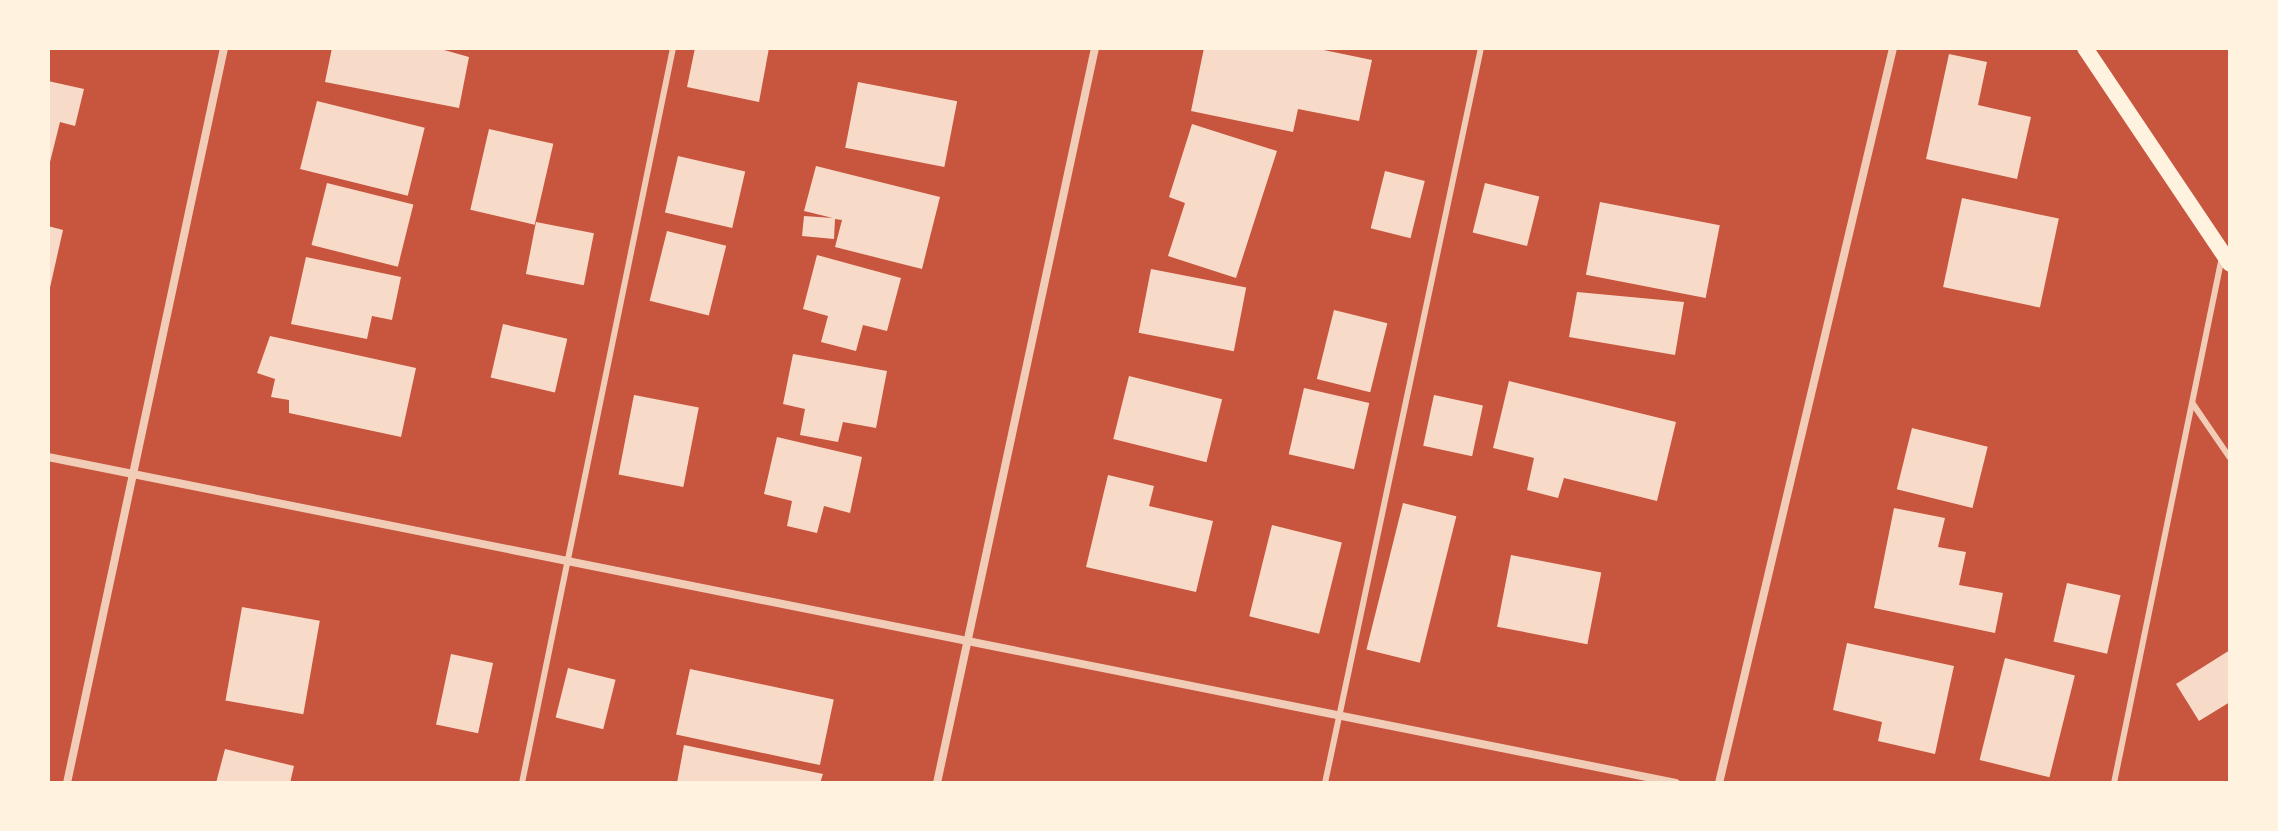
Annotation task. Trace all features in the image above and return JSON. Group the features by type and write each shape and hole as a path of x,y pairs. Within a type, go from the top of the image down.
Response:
{"main road":[{"path":"2085,48 2226,258"}],"street":[{"path":"67,783 130,474 224,48"},
{"path":"937,783 1095,48"},
{"path":"1719,783 1893,48"},
{"path":"48,457 566,567 1676,783"}],"lane":[{"path":"522,783 673,48"},
{"path":"1325,783 1481,48"},
{"path":"2114,783 2226,258"},
{"path":"2193,404 2230,458"}],"building":[{"path":"332,48 437,48 469,57 459,108 325,82"},
{"path":"695,48 769,48 759,102 687,87"},
{"path":"1204,48 1314,48 1372,60 1359,121 1298,109 1293,132 1191,111"},
{"path":"1949,54 1987,62 1978,105 2031,117 2017,179 1926,159"},
{"path":"48,81 84,89 75,126 60,122 49,166"},
{"path":"858,82 957,101 944,167 845,148"},
{"path":"317,101 425,128 408,196 300,169"},
{"path":"1192,124 1277,151 1236,278 1168,256 1185,203 1169,197"},
{"path":"489,129 553,144 535,225 470,210"},
{"path":"678,156 745,172 732,228 665,213"},
{"path":"816,166 940,197 922,269 835,247 842,220 835,219 834,239 802,236 804,216 833,218 804,211"},
{"path":"1385,171 1425,181 1411,238 1371,228"},
{"path":"327,183 413,205 398,267 312,245"},
{"path":"1485,183 1539,197 1527,246 1473,232"},
{"path":"1962,198 2059,219 2040,308 1943,287"},
{"path":"1600,202 1720,225 1706,298 1586,275"},
{"path":"536,222 594,233 584,285 526,274"},
{"path":"48,226 63,230 49,292 48,291"},
{"path":"667,231 726,246 709,316 650,301"},
{"path":"817,255 901,278 887,331 863,325 856,351 821,342 828,316 803,309"},
{"path":"306,257 401,277 392,320 372,316 367,339 291,324"},
{"path":"1151,269 1246,288 1234,351 1139,333"},
{"path":"1577,292 1684,302 1675,355 1569,337"},
{"path":"1334,310 1387,323 1370,392 1317,379"},
{"path":"503,324 567,339 555,392 491,378"},
{"path":"270,336 416,368 401,437 289,413 289,400 271,397 275,379 257,373"},
{"path":"793,354 887,371 876,428 843,422 838,442 800,435 805,409 783,404"},
{"path":"1129,376 1222,399 1206,462 1113,439"},
{"path":"1509,381 1676,422 1657,501 1564,478 1558,498 1527,490 1534,458 1493,448"},
{"path":"1304,388 1369,403 1354,469 1289,454"},
{"path":"634,395 699,408 683,487 619,475"},
{"path":"1434,395 1483,405 1472,456 1423,446"},
{"path":"1912,428 1988,447 1972,508 1897,489"},
{"path":"777,437 862,457 850,513 824,506 817,533 787,526 792,501 764,494"},
{"path":"1108,475 1154,486 1149,506 1213,521 1196,592 1086,567"},
{"path":"1403,503 1456,516 1420,663 1366,650"},
{"path":"1894,508 1945,518 1938,547 1966,552 1959,585 2003,593 1995,633 1874,608"},
{"path":"1272,525 1342,542 1319,634 1249,616"},
{"path":"1511,555 1601,573 1587,644 1497,627"},
{"path":"2067,583 2121,595 2107,654 2054,641"},
{"path":"242,607 320,621 303,714 226,701"},
{"path":"1847,643 1954,666 1935,754 1878,741 1882,722 1833,710"},
{"path":"2230,650 2230,702 2199,721 2176,684"},
{"path":"451,654 493,663 478,733 436,724"},
{"path":"2005,658 2075,675 2049,777 1980,760"},
{"path":"568,668 616,680 603,729 556,717"},
{"path":"690,669 834,700 820,765 676,735"},
{"path":"684,745 823,774 820,783 677,783"},
{"path":"225,749 294,766 290,783 216,783"}]}
